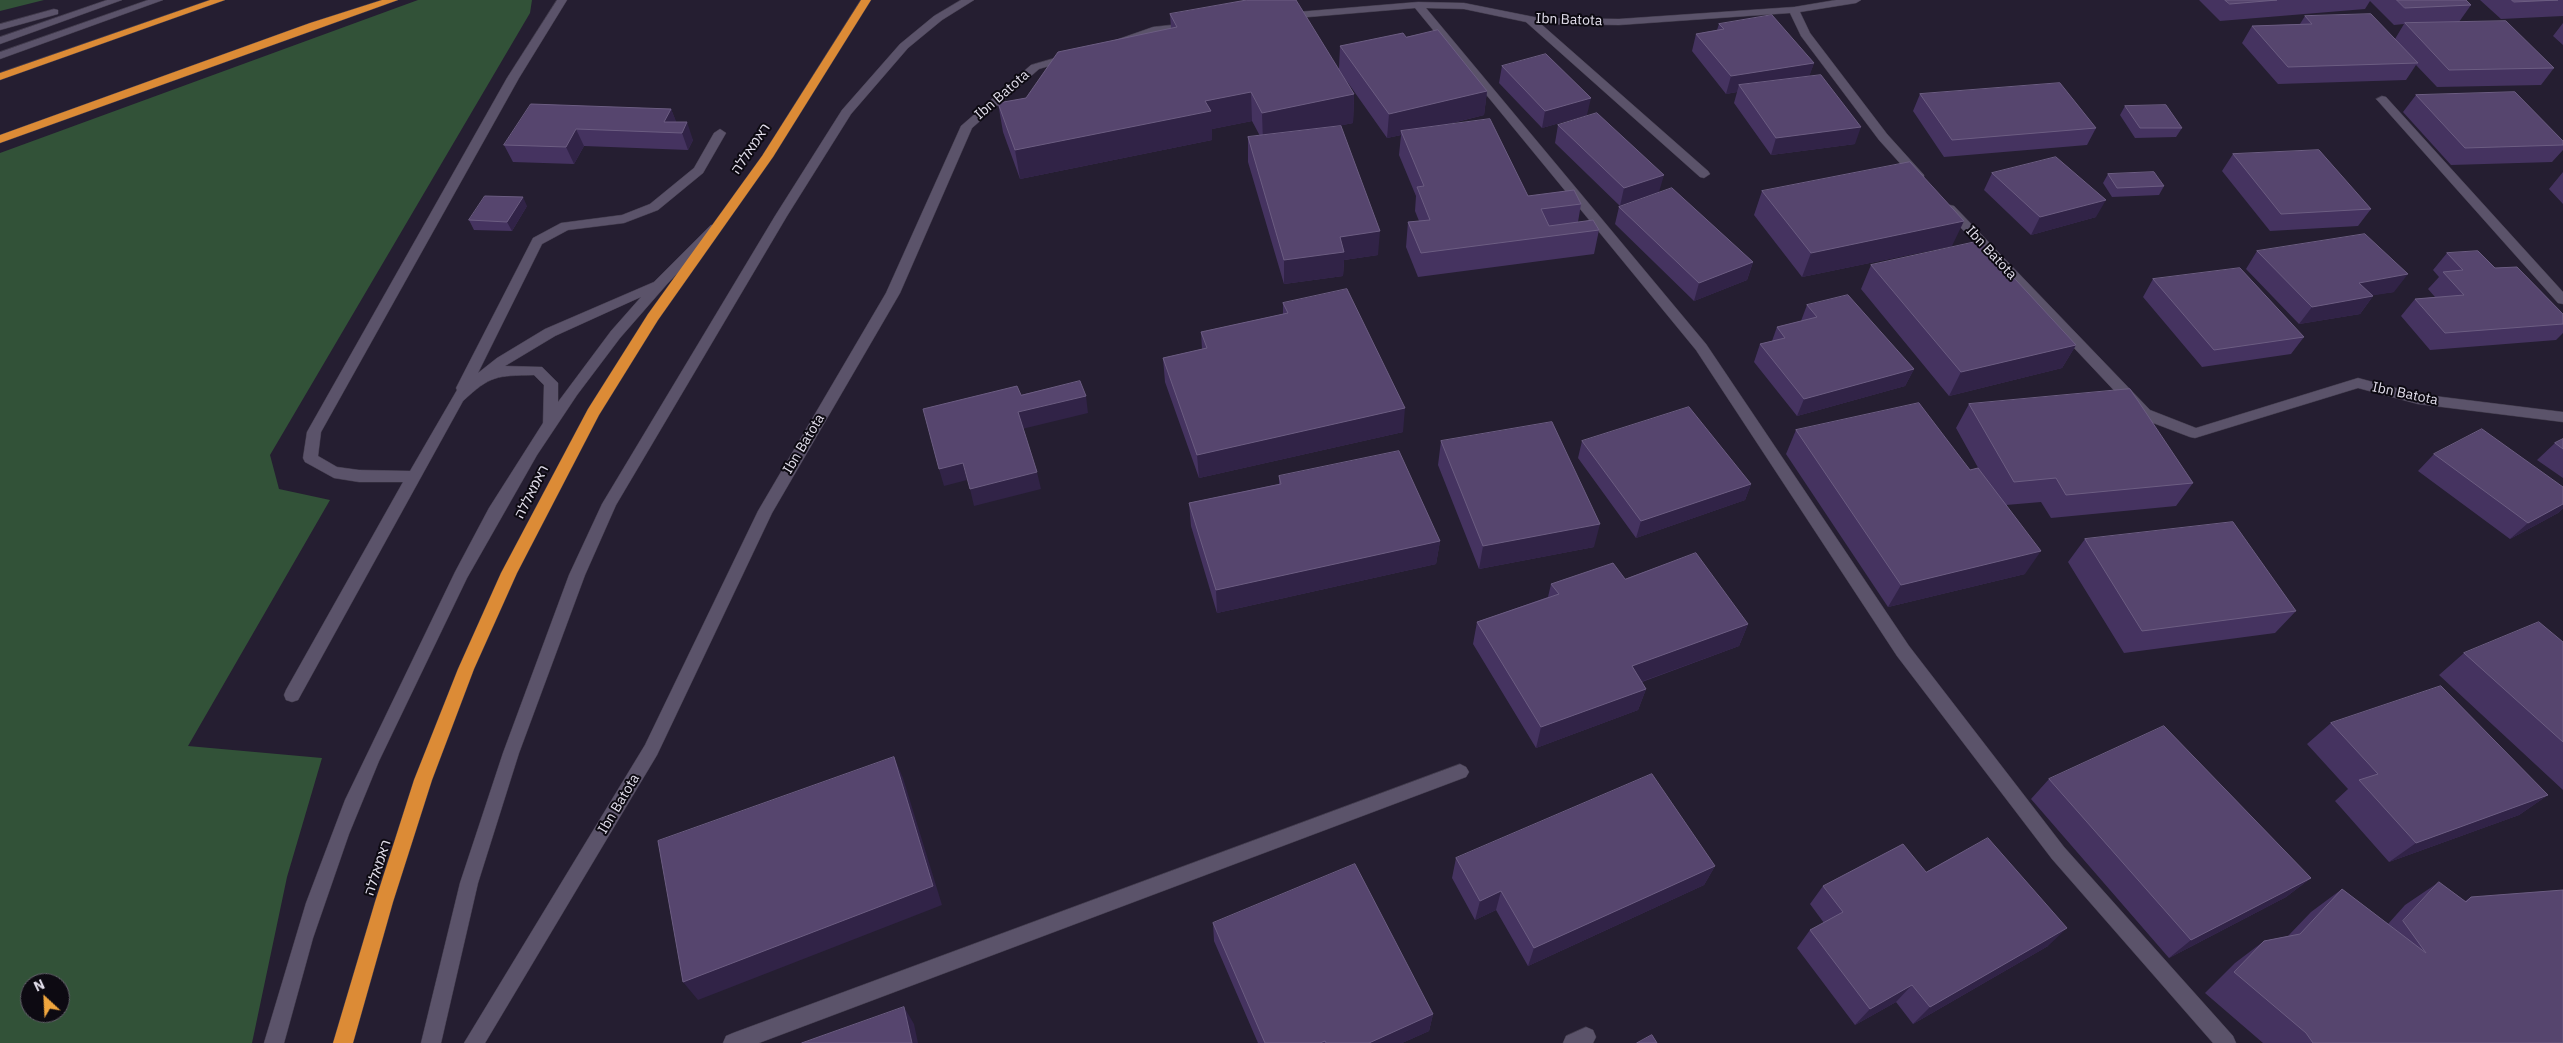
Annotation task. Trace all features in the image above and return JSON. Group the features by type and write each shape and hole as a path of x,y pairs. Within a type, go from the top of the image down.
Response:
{"highway":[{"path":"0,77 220,0"},
{"path":"0,139 314,25 393,0"},
{"name":"ראמאללה","path":"343,1043 384,902 423,780 466,669 509,573 593,414 654,317 767,156 865,3"}],"street":[{"path":"0,27 97,0"},
{"path":"0,41 116,0"},
{"path":"0,56 158,0"},
{"path":"414,477 359,476 334,472 310,458 314,432 514,78 562,0"},
{"path":"430,1043 469,883 511,753 577,574 609,504 781,216 846,112 904,46 938,18 969,0"},
{"name":"Ibn Batota","path":"1271,18 1418,5 1464,6 1530,20 1619,22 1794,10 1856,0"},
{"path":"1418,5 1702,347 1902,651 2058,853 2226,1043"},
{"path":"1794,10 1805,34 1883,137 1929,187"},
{"path":"1530,20 1704,174"},
{"path":"1108,45 1153,30 1202,24"},
{"name":"Ibn Batota","path":"474,1043 651,750 765,511 894,293 967,126 1035,67 1080,53"},
{"path":"2382,99 2563,300"},
{"path":"292,695 458,398 537,241 565,226 624,218 654,206 699,170 720,133"},
{"name":"Ibn Batota","path":"1942,201 2145,414 2195,433 2358,383 2418,398 2563,417"},
{"path":"274,1043 321,885 368,767 441,610 495,509 590,364 658,284 716,227"},
{"path":"458,398 475,381 510,354 558,328 658,284"},
{"path":"475,381 500,371 537,370 551,383 550,423"},
{"path":"734,1043 1460,772"}],"green space":[{"path":"0,0 44,0 0,11"},
{"path":"418,0 532,0 530,13 270,455 279,489 330,500 188,746 322,758 287,877 252,1043 0,1043 0,153"}],"building":[{"path":"1247,0 1296,0 1354,94 1262,113 1251,92 1205,101 1211,111 1015,150 998,103 1026,98 1058,52 1177,27 1170,14"},
{"path":"2225,0 2277,0 2230,4"},
{"path":"2397,0 2466,0 2471,5 2405,8"},
{"path":"2512,0 2558,0 2514,2"},
{"path":"2371,14 2418,63 2288,67 2252,26 2312,24 2305,16"},
{"path":"1772,15 1814,63 1731,76 1696,34 1724,29 1719,24"},
{"path":"2506,21 2554,68 2449,70 2405,23"},
{"path":"1438,30 1487,91 1389,114 1340,46 1403,33 1406,37"},
{"path":"1546,54 1591,98 1545,111 1502,66"},
{"path":"1821,75 1861,127 1776,138 1739,85"},
{"path":"2060,83 2096,128 1952,140 1920,94"},
{"path":"2515,92 2563,141 2563,145 2465,148 2416,95"},
{"path":"531,104 671,109 664,122 687,122 682,133 576,129 566,147 504,145"},
{"path":"2166,105 2182,128 2140,128 2125,106"},
{"path":"1597,113 1664,175 1624,188 1558,125"},
{"path":"1490,119 1528,196 1574,190 1581,204 1541,209 1549,226 1593,220 1599,230 1421,253 1408,222 1430,220 1417,187 1424,186 1401,131"},
{"path":"1341,126 1380,231 1340,237 1344,252 1284,260 1248,137"},
{"path":"2319,150 2371,209 2281,214 2233,154"},
{"path":"2056,157 2106,200 2040,217 1992,173"},
{"path":"1910,162 1964,221 1811,253 1762,191"},
{"path":"2154,172 2164,186 2117,188 2108,174"},
{"path":"1672,188 1753,262 1699,283 1619,207"},
{"path":"485,196 523,197 507,222 469,220"},
{"path":"2365,234 2408,274 2359,283 2373,296 2312,307 2257,251"},
{"path":"1980,241 2076,345 1961,372 1871,265"},
{"path":"2478,251 2495,268 2517,267 2563,314 2563,324 2445,333 2415,299 2464,295 2443,272 2463,270 2447,253"},
{"path":"2240,268 2304,337 2214,350 2153,279"},
{"path":"1347,289 1405,408 1197,455 1163,358 1207,348 1201,332 1288,313 1283,303"},
{"path":"1848,295 1914,369 1804,399 1760,344 1785,338 1777,327 1817,317 1807,305"},
{"path":"1080,381 1086,396 1018,412 1037,472 970,489 963,463 939,469 923,409 1017,386 1021,395"},
{"path":"2130,389 2193,483 2066,495 2056,478 2014,482 1969,404"},
{"path":"1919,403 1970,470 1978,468 2041,551 1901,585 1796,430"},
{"path":"1689,407 1751,484 1641,521 1582,441"},
{"path":"1552,422 1600,524 1483,546 1441,441"},
{"path":"2482,429 2563,487 2563,504 2528,523 2434,454"},
{"path":"2563,439 2563,449 2555,443"},
{"path":"1399,451 1440,541 1216,590 1189,503 1281,484 1279,476"},
{"path":"2233,522 2296,611 2142,631 2085,539"},
{"path":"1696,553 1748,624 1632,666 1646,689 1541,727 1477,622 1559,594 1551,584 1613,563 1625,579"},
{"path":"2539,622 2563,642 2563,742 2464,653"},
{"path":"2441,686 2548,795 2416,843 2359,780 2378,774 2331,723"},
{"path":"2164,726 2311,878 2191,940 2049,779"},
{"path":"894,757 933,886 683,982 658,841"},
{"path":"1652,774 1715,866 1534,948 1501,891 1480,901 1456,858"},
{"path":"1988,838 2067,928 1930,1007 1912,985 1870,1009 1810,930 1843,912 1823,886 1903,844 1926,872"},
{"path":"1355,864 1433,1014 1369,1043 1326,1043 1325,1041 1320,1043 1265,1043 1213,923"},
{"path":"2439,882 2466,902 2471,897 2563,890 2563,1043 2313,1043 2306,1033 2234,972 2264,941 2300,934 2342,889 2426,953 2403,921"},
{"path":"904,1007 912,1043 802,1043"},
{"path":"1652,1035 1657,1043 1637,1043"}]}
